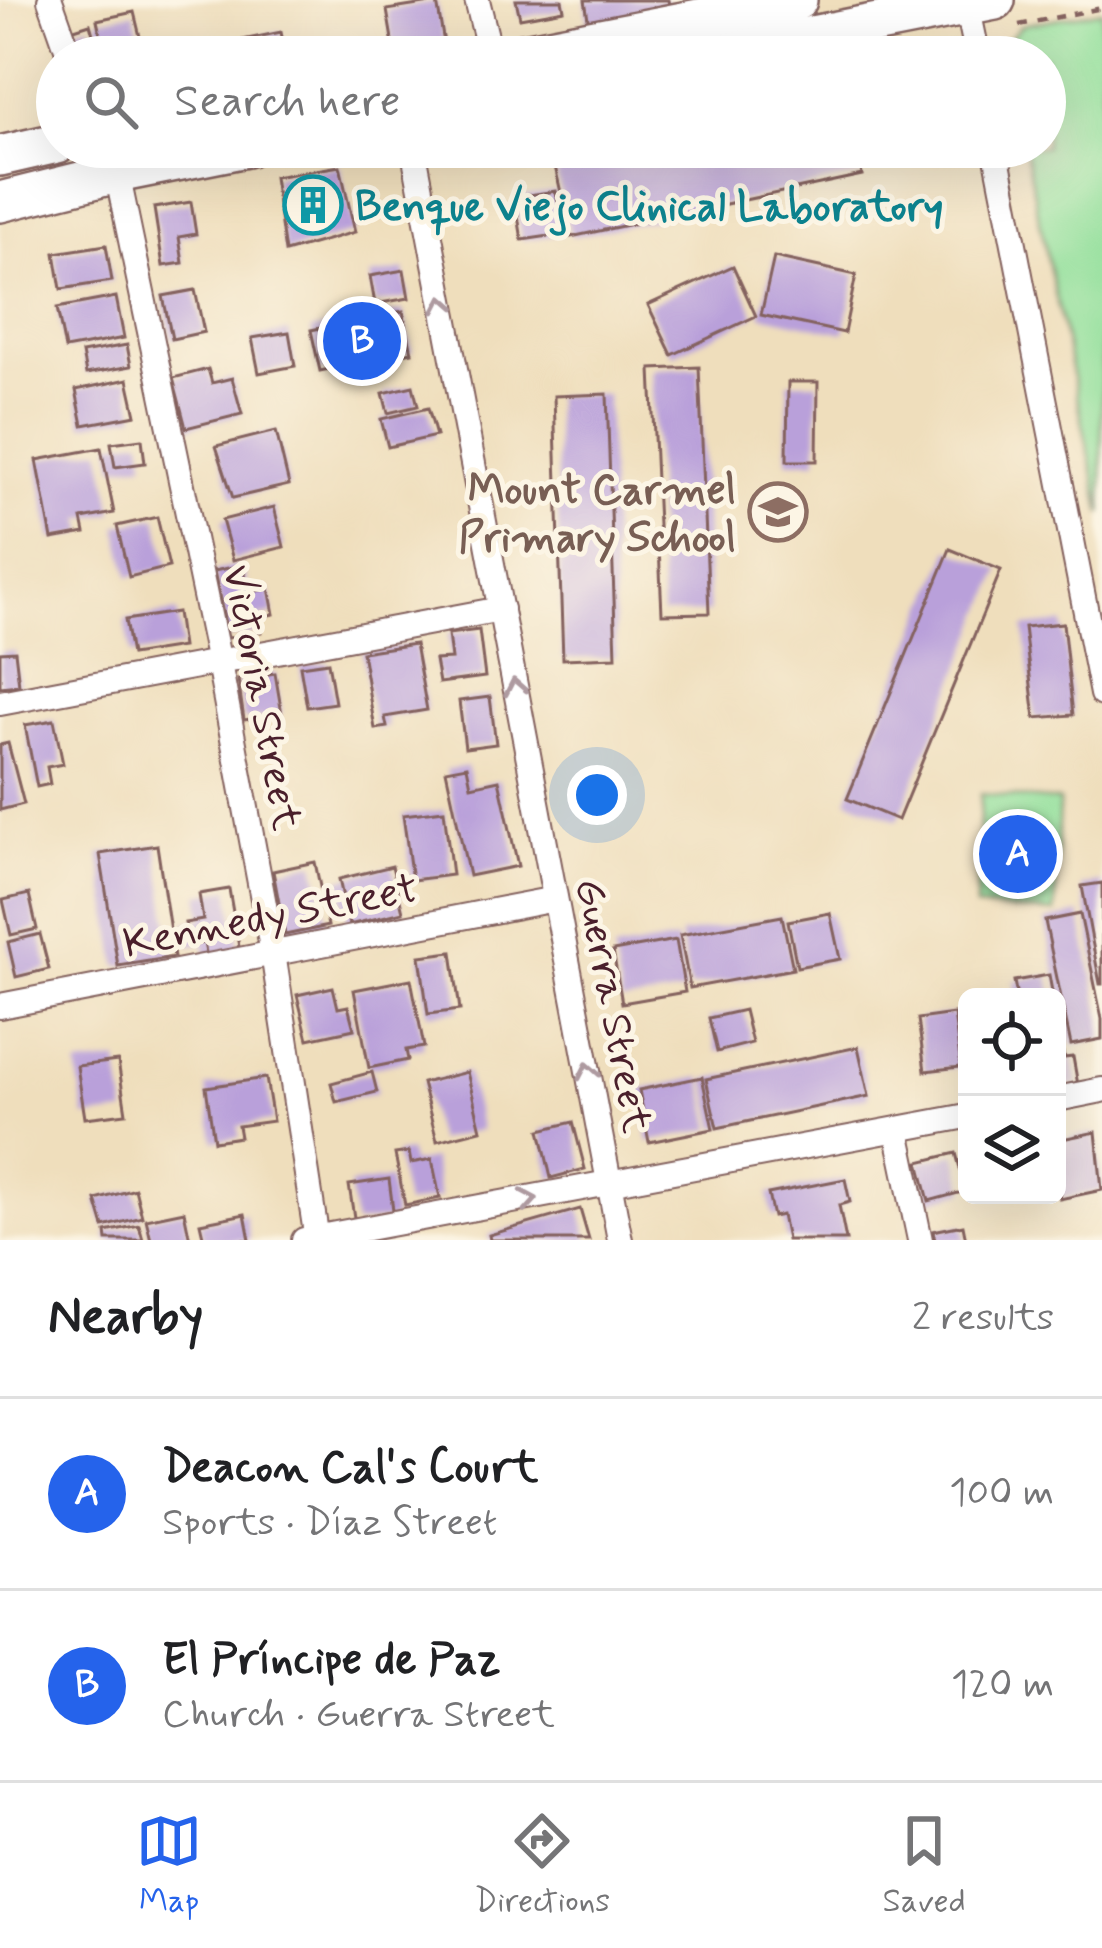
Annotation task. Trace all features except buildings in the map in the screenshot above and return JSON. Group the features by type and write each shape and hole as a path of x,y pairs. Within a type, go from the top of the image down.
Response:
{"highway":[{"path":"611,36 796,0"},
{"path":"791,36 901,9 986,8"},
{"path":"0,156 36,148"},
{"path":"0,202 138,168"}],"street":[{"path":"50,0 63,36"},
{"path":"477,0 486,36"},
{"name":"Guerra Street","path":"417,168 620,1240"},
{"path":"999,168 1102,694"},
{"name":"Victoria Street","path":"117,172 219,663 273,953 312,1239"},
{"path":"0,703 500,609"},
{"name":"Kennedy Street","path":"0,1006 555,898"},
{"path":"1066,1097 1102,1090"},
{"path":"312,1239 958,1118"},
{"path":"896,1130 920,1240"}],"path":[{"path":"986,8 1102,8"}],"green space":[{"path":"1102,10 1102,514 1028,168 1066,168 1066,36 1012,36 1022,25"},
{"path":"981,794 1059,801 1055,913 976,907"}],"place":[{"name":"Benque Viejo Clinical Laboratory","path":"313,205"},
{"name":"El Príncipe de Paz","path":"362,341"},
{"name":"Mount Carmel Primary School","path":"778,512"},
{"name":"Deacon Cal's Court","path":"1018,854"}]}
